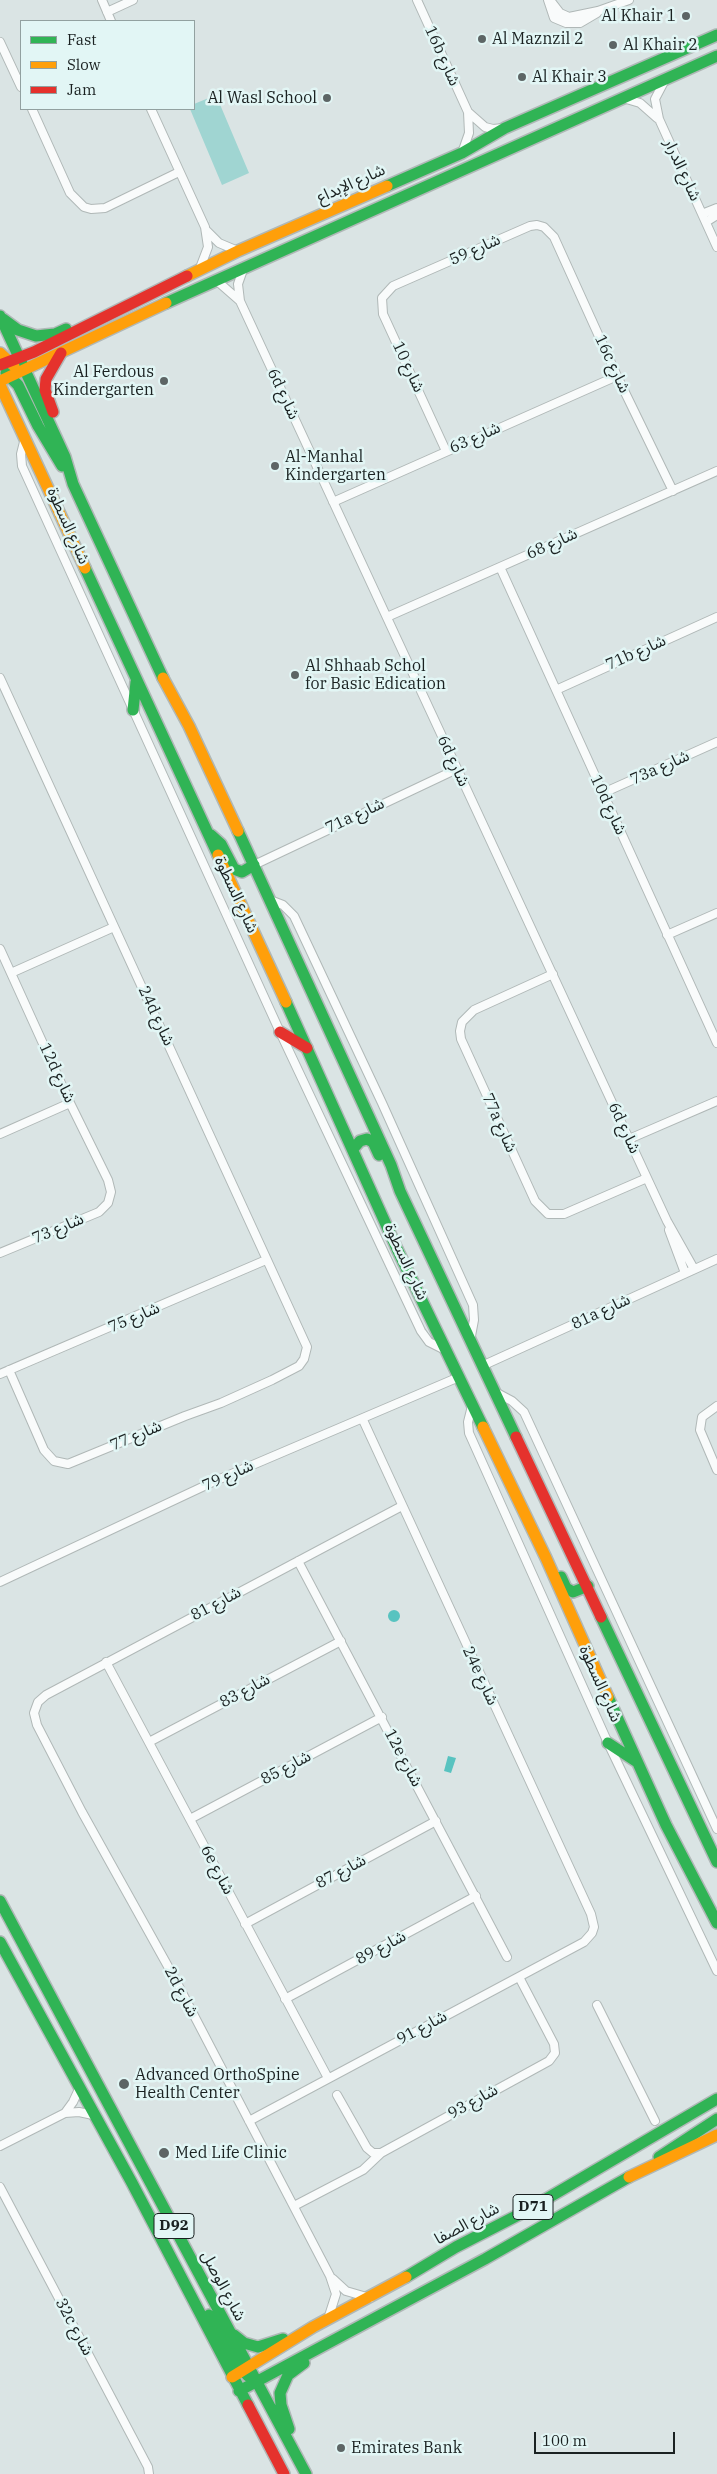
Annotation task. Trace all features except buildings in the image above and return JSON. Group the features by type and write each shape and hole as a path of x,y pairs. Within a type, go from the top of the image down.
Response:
{"main road":[{"name":"شارع الإبداع","path":"5,371 100,318 200,268 462,153 504,128 717,35"},
{"name":"شارع الإبداع","path":"5,371 25,369 244,267 717,56"},
{"path":"216,280 225,265 283,239 318,216"},
{"path":"0,316 18,330 36,336 55,334 86,319 100,318"},
{"name":"شارع السطوة","path":"0,316 5,371 15,417 472,1406 546,1558 666,1825 717,1923"},
{"path":"62,352 50,369 46,390 48,401 72,455 73,484"},
{"path":"0,353 5,371 18,385 38,426 73,484"},
{"name":"شارع السطوة","path":"5,371 25,369 64,457 73,484 150,654 188,726 254,865 391,1165 400,1190 471,1336 717,1862"},
{"path":"0,407 15,417"},
{"path":"133,710 136,693 135,676"},
{"path":"208,833 221,844 234,869 242,872 254,865"},
{"path":"280,1032 307,1048"},
{"path":"353,1149 363,1139 373,1142 385,1169 400,1190"},
{"path":"546,1558 557,1569 569,1590 576,1592 588,1586"},
{"path":"608,1743 622,1754 637,1762"},
{"name":"شارع الوصل","path":"0,1901 79,2051 147,2173 226,2326 246,2370 256,2381 306,2474"},
{"path":"0,1918 59,2024 79,2051"},
{"name":"شارع الوصل","path":"0,1942 166,2248 284,2474"},
{"name":"شارع الصفا","path":"232,2377 314,2327 370,2298 456,2247 524,2212 717,2099"},
{"path":"641,2170 691,2134 717,2119"},
{"name":"D71","path":"240,2390 485,2259 641,2170 700,2145 717,2135"},
{"path":"700,2145 717,2141"},
{"path":"166,2248 184,2266 246,2370"},
{"path":"226,2326 244,2343 258,2347 274,2344 299,2331 314,2327"},
{"path":"298,2460 296,2448 281,2405 280,2393 284,2381 293,2370 322,2351 329,2341"}],"street":[{"path":"102,0 111,20"},
{"path":"107,12 133,0"},
{"name":"16b شارع","path":"417,0 468,112 485,127 493,129 504,128"},
{"path":"549,0 554,18 570,24 585,21 598,11 629,0"},
{"path":"0,42 20,85"},
{"name":"شارع الدرار","path":"666,78 655,99 659,119 717,247"},
{"name":"شارع الدرار","path":"624,98 645,106 659,119"},
{"path":"32,110 70,193 84,206 91,209 105,208 179,172"},
{"path":"151,110 205,227 219,243 238,251"},
{"name":"16b شارع","path":"462,153 468,133 468,112"},
{"path":"704,218 717,208"},
{"path":"704,218 717,215"},
{"name":"شارع 59","path":"393,286 530,226 544,227 554,237"},
{"path":"200,268 208,247 205,227"},
{"name":"16c شارع","path":"554,237 617,376 673,491"},
{"name":"6d شارع","path":"244,267 238,284 240,301 667,1221 694,1269"},
{"name":"6d شارع","path":"216,280 240,301"},
{"name":"شارع 10","path":"393,286 382,298 383,314 446,451"},
{"name":"شارع 63","path":"333,502 617,376"},
{"name":"شارع السطوة","path":"25,438 21,454 22,466 280,1032 421,1331 429,1342 447,1351"},
{"name":"شارع 68","path":"387,618 717,471"},
{"name":"10d شارع","path":"500,568 717,1043"},
{"name":"71b شارع","path":"556,690 717,617"},
{"name":"24d شارع","path":"0,678 266,1260 306,1343 306,1356"},
{"name":"73a شارع","path":"603,793 717,742"},
{"name":"71a شارع","path":"254,865 457,769"},
{"name":"شارع السطوة","path":"270,900 283,905 294,916 379,1096 473,1304 474,1320 471,1336"},
{"path":"667,935 717,913"},
{"path":"10,973 114,927"},
{"name":"12d شارع","path":"0,949 110,1186 111,1198"},
{"name":"77a شارع","path":"553,974 474,1010 462,1022 460,1031 461,1039 532,1195 542,1211 555,1216 564,1214 647,1178"},
{"path":"629,1139 717,1100"},
{"path":"0,1134 70,1103"},
{"name":"شارع 73","path":"0,1253 99,1212 104,1209 111,1198"},
{"name":"6d شارع","path":"667,1221 685,1273"},
{"name":"81a شارع","path":"484,1365 717,1259"},
{"name":"شارع 75","path":"0,1374 266,1260"},
{"name":"شارع 77","path":"9,1370 44,1450 54,1461 68,1464 185,1416 230,1400 299,1366 306,1356"},
{"name":"شارع 79","path":"0,1582 215,1481 363,1420 459,1377"},
{"path":"497,1393 512,1401 524,1412 717,1830"},
{"name":"شارع السطوة","path":"472,1406 468,1422 469,1433 608,1743 717,1971"},
{"path":"717,1406 702,1417 700,1430 717,1470"},
{"name":"24e شارع","path":"363,1420 594,1920 592,1933"},
{"name":"شارع 81","path":"35,1707 46,1695 106,1662 402,1506"},
{"name":"12e شارع","path":"298,1561 382,1717 506,1957"},
{"name":"شارع 83","path":"149,1742 341,1641"},
{"name":"6e شارع","path":"106,1662 328,2078"},
{"name":"2d شارع","path":"35,1707 34,1719 330,2276 336,2294 328,2320"},
{"name":"شارع 85","path":"190,1819 382,1717"},
{"name":"شارع 87","path":"245,1924 436,1821"},
{"name":"شارع 89","path":"286,1999 476,1896"},
{"name":"شارع 91","path":"249,2121 584,1942 592,1933"},
{"name":"شارع 93","path":"381,2153 552,2058 554,2044 519,1977"},
{"path":"597,2005 655,2120"},
{"path":"0,2146 64,2113 73,2102 79,2089"},
{"path":"337,2095 367,2148 373,2153 381,2153"},
{"path":"64,2113 79,2112 93,2115"},
{"path":"294,2206 363,2170 381,2153"},
{"name":"32c شارع","path":"0,2187 148,2470"},
{"name":"2d شارع","path":"330,2276 346,2291 370,2298"}],"shaded area":[{"path":"216,95 249,173 222,185 190,110 195,110 195,104"}],"water":[{"path":"396,1610 399,1611 399,1621 392,1622 389,1621 388,1614 389,1611"},
{"path":"448,1756 456,1758 451,1773 444,1771"}],"traffic: fast":[{"path":"387,186 462,153 505,128 717,35"},
{"path":"166,303 717,56"},
{"path":"0,316 65,457 73,484 163,678"},
{"path":"3,319 18,330 36,336 55,334 66,329"},
{"path":"6,373 18,385 38,426 62,466"},
{"path":"85,568 218,855"},
{"path":"133,710 136,682"},
{"path":"238,831 391,1165 400,1191 516,1437"},
{"path":"211,835 221,844 234,869 242,872 254,865"},
{"path":"286,1002 397,1249 483,1427"},
{"path":"353,1149 360,1141 367,1139 373,1142 379,1155"},
{"path":"561,1577 566,1588 573,1592 588,1586"},
{"path":"601,1617 717,1862"},
{"path":"608,1697 666,1825 717,1923"},
{"path":"608,1743 637,1762"},
{"path":"0,1901 306,2474"},
{"path":"0,1942 132,2183 248,2405"},
{"path":"406,2277 456,2247 524,2212 717,2099"},
{"path":"659,2157 717,2119"},
{"path":"239,2391 485,2259 629,2177"},
{"path":"209,2315 236,2363 248,2376"},
{"path":"234,2335 244,2343 258,2347 283,2339"},
{"path":"289,2429 281,2405 280,2393 288,2375 304,2363"}],"traffic: slow":[{"path":"187,276 238,251 387,186"},
{"path":"0,381 166,303"},
{"path":"0,353 14,366"},
{"path":"0,385 85,568"},
{"path":"163,678 189,726 238,831"},
{"path":"218,855 286,1002"},
{"path":"483,1427 546,1558 608,1697"},
{"path":"629,2177 717,2135"},
{"path":"232,2377 313,2327 406,2277"}],"traffic: jam":[{"path":"0,365 34,352 187,276"},
{"path":"53,412 45,390 46,379 61,353"},
{"path":"280,1032 307,1048"},
{"path":"516,1437 601,1617"},
{"path":"248,2405 284,2474"}],"place":[{"name":"Al Khair 1","path":"686,16"},
{"name":"Al Maznzil 2","path":"482,39"},
{"name":"Al Khair 2","path":"613,45"},
{"name":"Al Khair 3","path":"522,77"},
{"name":"Al Wasl School","path":"327,98"},
{"name":"Al Ferdous Kindergarten","path":"164,381"},
{"name":"Al-Manhal Kindergarten","path":"275,466"},
{"name":"Al Shhaab Schol for Basic Edication","path":"295,675"},
{"name":"Advanced OrthoSpine Health Center","path":"124,2084"},
{"name":"Med Life Clinic","path":"164,2153"},
{"name":"Emirates Bank","path":"341,2448"}]}
